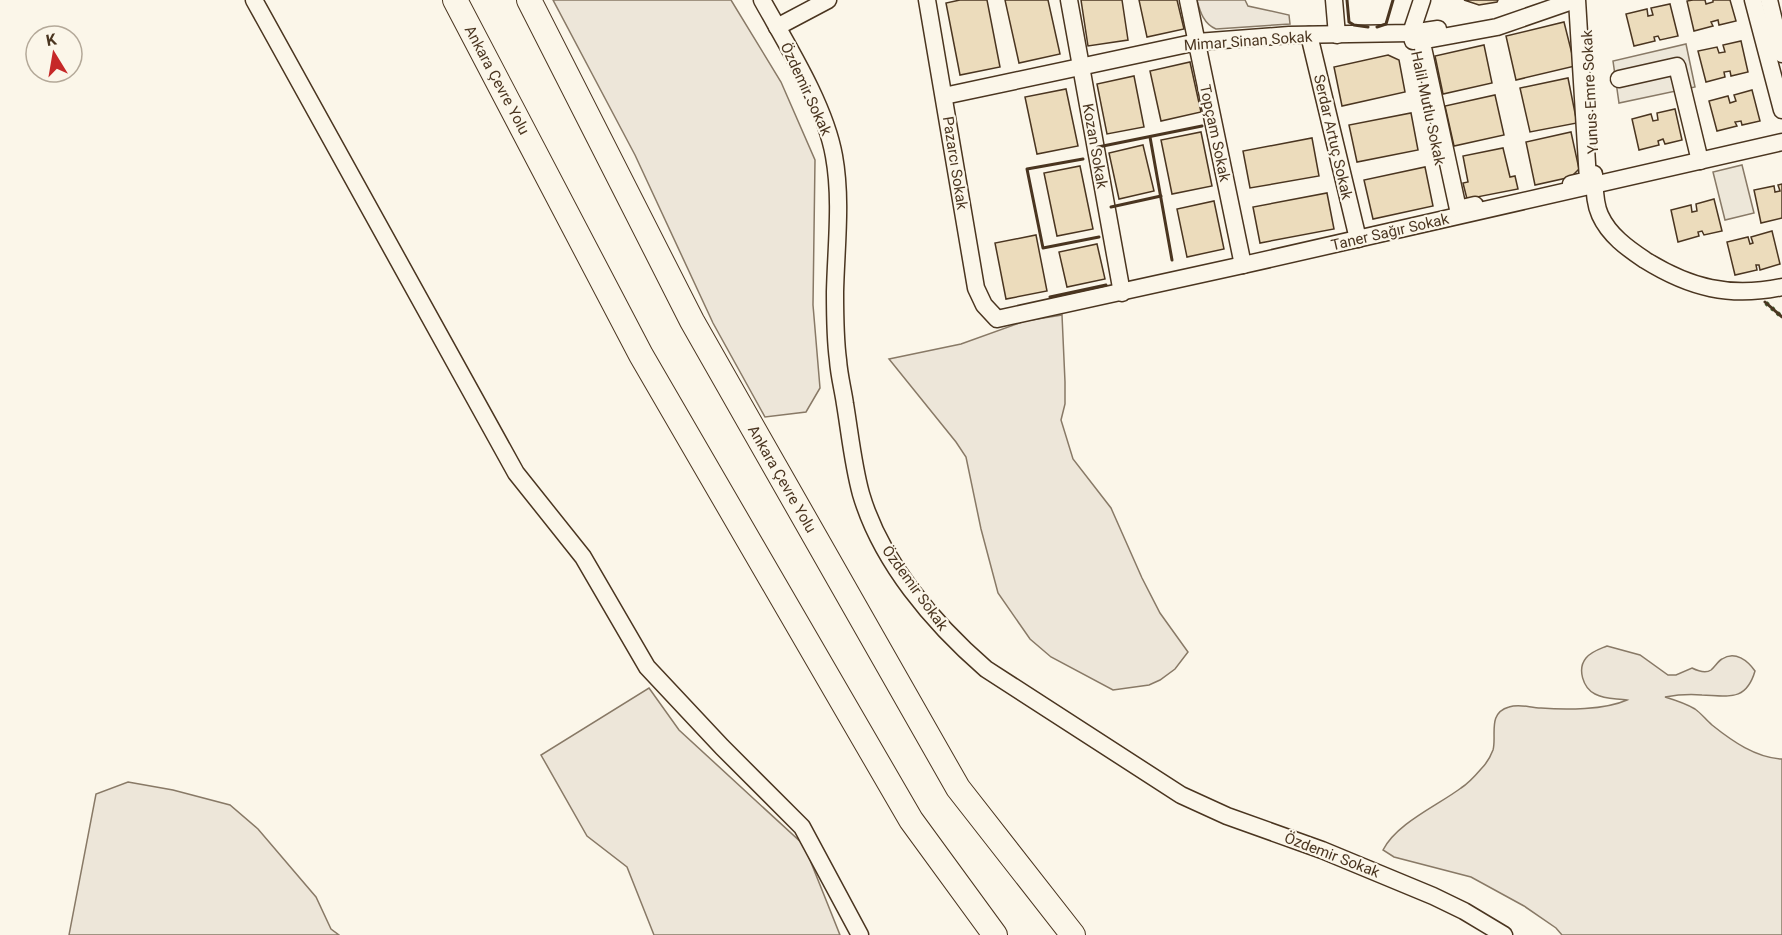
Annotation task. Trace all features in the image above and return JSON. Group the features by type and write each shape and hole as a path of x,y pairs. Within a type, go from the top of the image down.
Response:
{"highway":[{"name":"Ankara Çevre Yolu","path":"455,0 641,355 911,819 995,935"},
{"name":"Ankara Çevre Yolu","path":"529,0 692,321 958,788 1073,935"}],"street":[{"path":"254,0 516,473 583,557 647,667 802,827 860,935"},
{"name":"Özdemir Sokak","path":"762,0 820,111 834,156 837,196 838,359 850,443 862,495 882,544 930,615 986,669 1181,795 1227,816 1322,850 1433,896 1504,935"},
{"path":"777,27 828,0"},
{"name":"Pazarcı Sokak","path":"927,0 976,288 984,305 997,319"},
{"name":"Kozan Sokak","path":"1069,0 1122,293"},
{"name":"Topçam Sokak","path":"1188,0 1243,265"},
{"path":"1334,0 1337,35"},
{"name":"Halil Mutlu Sokak","path":"1422,0 1411,33 1452,218"},
{"name":"Mimar Sinan Sokak","path":"944,96 1197,42 1309,35 1411,33 1481,23 1552,0"},
{"path":"1576,0 1588,180 1458,208 1422,43 1426,40 1497,27 1576,0"},
{"name":"Yunus Emre Sokak","path":"1586,0 1595,202 1599,213 1614,236 1634,253 1683,280"},
{"path":"1753,0 1782,110"},
{"path":"1769,0 1782,54"},
{"name":"Serdar Artuç Sokak","path":"1309,35 1358,239"},
{"path":"1619,79 1677,66 1700,161"},
{"name":"Taner Sağır Sokak","path":"997,319 1122,293 1782,142"},
{"path":"1782,287 1740,292 1710,289 1683,280 1680,288 1714,298 1745,300 1782,294"}],"shaded area":[{"path":"553,0 731,0 781,82 815,160 813,305 820,388 806,412 765,417 713,323 635,155"},
{"path":"1197,0 1245,0 1248,6 1289,15 1290,24 1216,29 1206,21"},
{"path":"1686,44 1695,87 1619,103 1613,61"},
{"path":"1742,165 1754,213 1725,220 1713,172"},
{"path":"1062,315 1065,404 1061,420 1073,459 1111,508 1160,613 1188,652 1175,669 1149,685 1113,690 1051,657 1030,639 998,593 981,529 966,457 889,359 961,344 1025,321"},
{"path":"1607,646 1640,655 1668,675 1676,675 1692,668 1706,672 1721,660 1732,656 1745,660 1755,671 1747,688 1735,695 1665,697 1695,709 1720,731 1745,748 1763,756 1782,759 1782,935 1562,935 1556,928 1524,906 1471,877 1394,857 1383,850 1398,831 1464,786 1485,765 1493,750 1495,720 1502,710 1517,705 1551,709 1585,708 1608,706 1627,700 1595,694 1587,687 1583,678 1582,667 1586,658"},
{"path":"649,688 679,730 804,845 840,935 654,935 627,867 587,836 541,755"},
{"path":"128,782 173,790 230,805 258,829 316,897 331,929 339,935 69,935 96,794"}],"building":[{"path":"960,0 987,0 1000,67 960,75 946,3"},
{"path":"1005,0 1048,0 1060,54 1019,63"},
{"path":"1081,0 1122,0 1128,40 1088,46"},
{"path":"1139,0 1177,0 1184,29 1147,37"},
{"path":"1464,0 1498,0 1479,5"},
{"path":"1705,0 1706,4 1713,0 1730,0 1736,21 1719,25 1718,20 1711,22 1713,26 1694,31 1687,1"},
{"path":"1670,4 1678,36 1660,40 1658,36 1654,37 1655,41 1634,46 1626,14 1647,9 1648,16 1653,15 1651,8"},
{"path":"1564,22 1575,66 1516,80 1506,36"},
{"path":"1741,41 1748,72 1731,76 1730,71 1724,72 1725,77 1706,82 1698,51 1717,47 1719,53 1725,52 1723,45"},
{"path":"1484,45 1492,83 1443,94 1435,56"},
{"path":"1388,55 1399,60 1405,92 1342,106 1334,67"},
{"path":"1190,62 1201,112 1161,121 1150,71"},
{"path":"1134,76 1144,127 1107,134 1097,84"},
{"path":"1568,78 1577,123 1530,132 1520,88"},
{"path":"1066,89 1078,146 1037,154 1025,97"},
{"path":"1752,90 1760,121 1742,125 1741,121 1735,122 1737,126 1717,131 1709,101 1728,96 1730,103 1736,101 1734,95"},
{"path":"1495,95 1504,135 1454,146 1445,106"},
{"path":"1675,109 1682,140 1665,144 1663,139 1658,141 1659,145 1639,150 1632,119 1651,114 1653,121 1658,120 1657,113"},
{"path":"1411,113 1418,150 1357,162 1349,125"},
{"path":"1201,132 1212,186 1172,194 1161,140"},
{"path":"1571,132 1579,169 1571,177 1535,185 1526,142"},
{"path":"1312,138 1319,176 1250,188 1243,151"},
{"path":"1143,145 1154,191 1119,199 1109,153"},
{"path":"1503,148 1510,177 1515,176 1518,189 1467,199 1463,183 1468,182 1463,156"},
{"path":"1080,166 1093,229 1057,236 1044,173"},
{"path":"1425,167 1433,206 1373,219 1364,180"},
{"path":"1782,184 1782,218 1761,223 1754,190 1774,186 1775,192 1780,191 1778,185"},
{"path":"1327,193 1334,229 1260,243 1253,207"},
{"path":"1714,199 1722,231 1704,235 1702,231 1698,232 1699,236 1678,242 1671,210 1691,205 1692,212 1697,211 1696,204"},
{"path":"1214,201 1224,249 1187,257 1177,209"},
{"path":"1772,231 1780,264 1760,270 1759,265 1756,265 1757,270 1735,275 1727,242 1748,237 1750,244 1753,243 1751,237"},
{"path":"1036,235 1047,291 1006,299 995,243"},
{"path":"1097,244 1105,279 1067,287 1059,252"}],"hedge":[{"path":"1766,303 1782,317"}],"wall":[{"path":"1347,0 1349,22 1368,27"},
{"path":"1377,27 1386,24 1393,0"},
{"path":"1098,147 1202,126"},
{"path":"1150,137 1172,260"},
{"path":"1083,159 1027,169 1043,248 1099,237"},
{"path":"1111,207 1161,196"},
{"path":"1050,297 1106,285"},
{"path":"1765,302 1782,317"}]}
